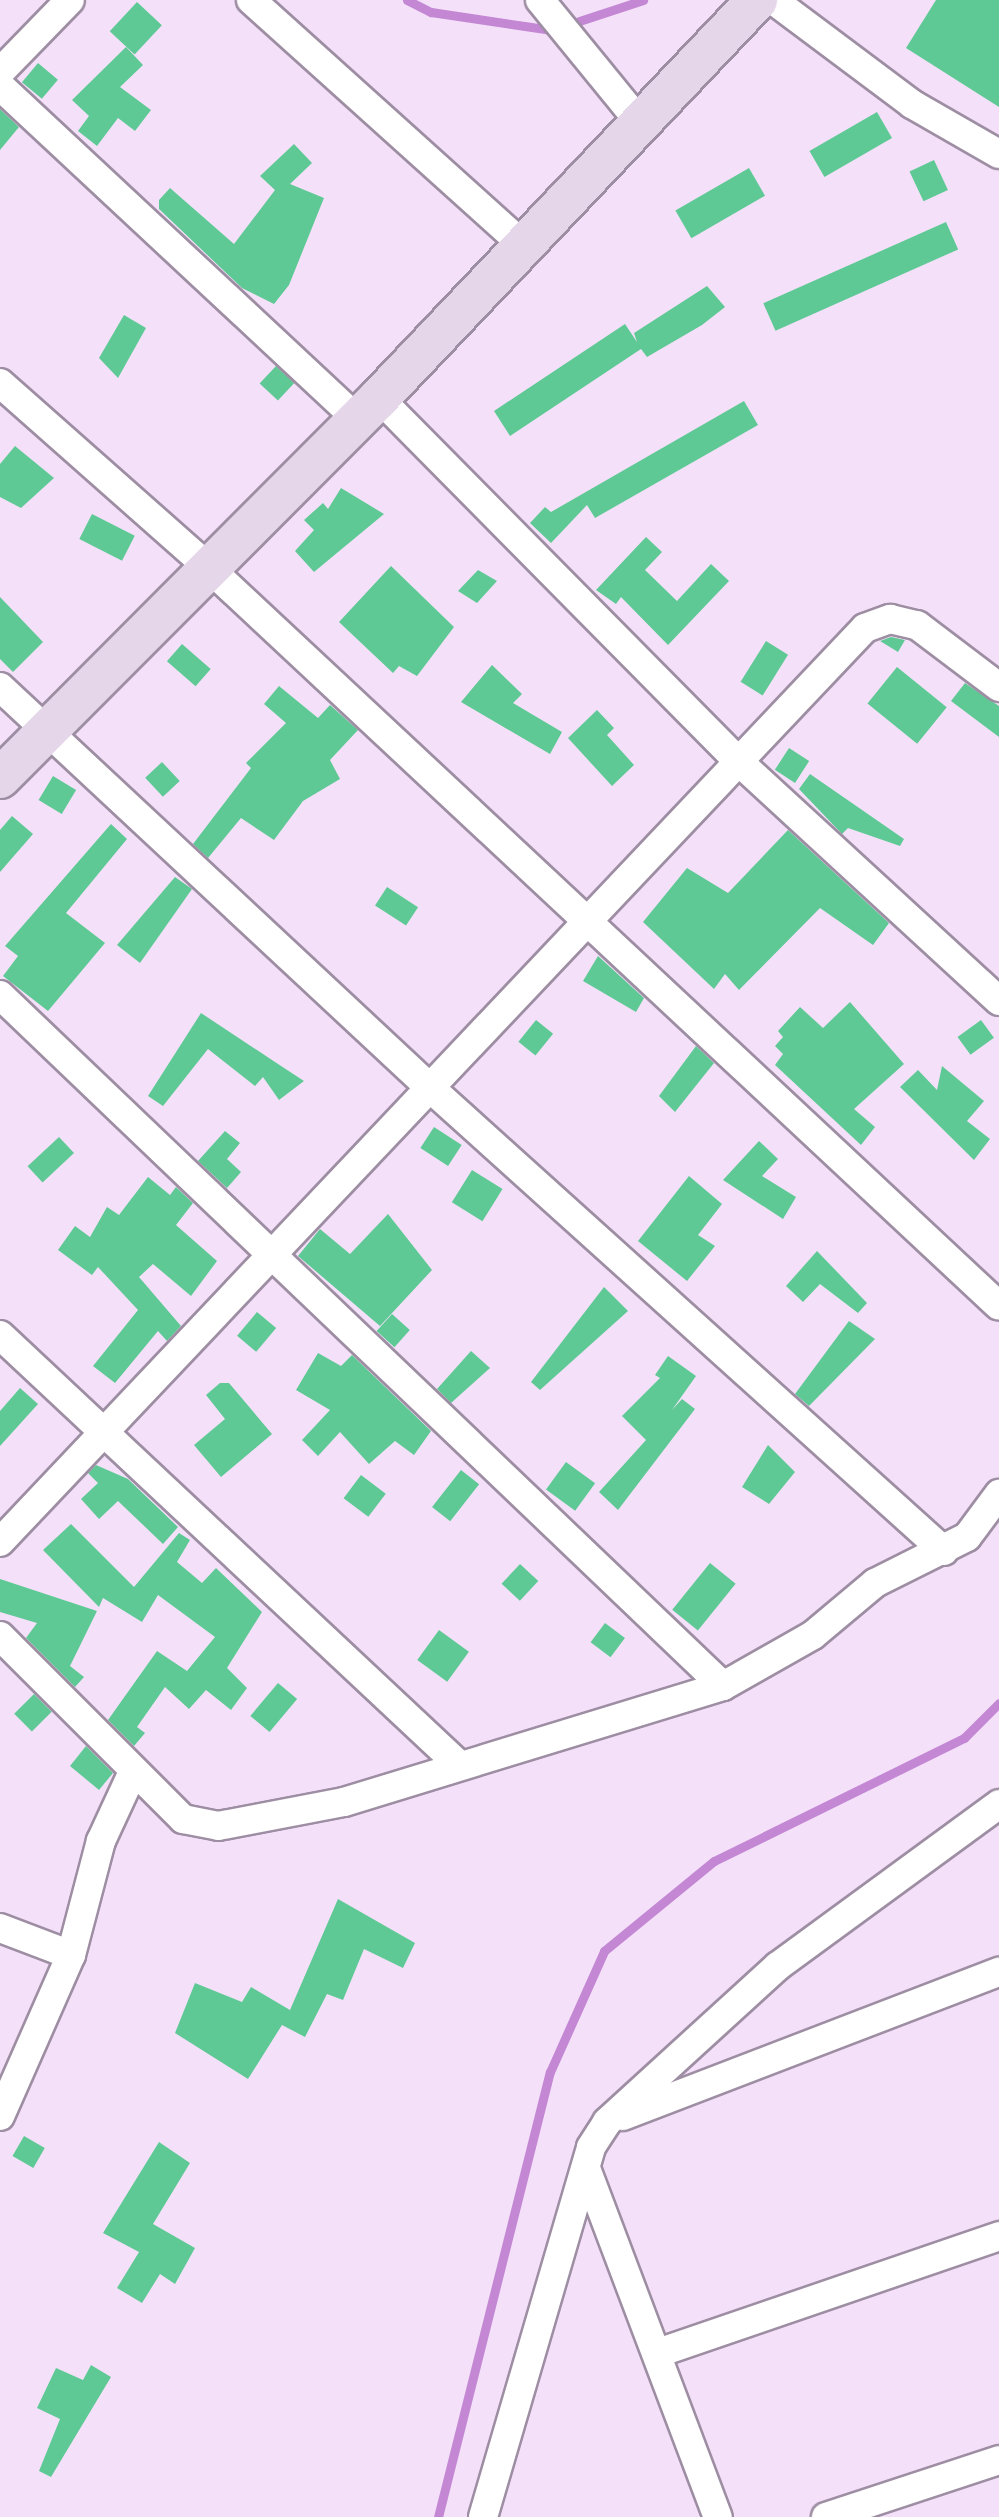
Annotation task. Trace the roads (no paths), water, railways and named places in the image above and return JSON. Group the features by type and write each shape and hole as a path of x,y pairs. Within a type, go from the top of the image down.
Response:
{"street":[{"path":"0,72 70,0"},
{"path":"251,0 522,244"},
{"path":"540,0 638,120"},
{"path":"0,778 368,409 638,120 757,0"},
{"path":"773,0 912,104 999,154"},
{"path":"0,86 368,409 737,760 999,1001"},
{"path":"0,383 208,567 999,1306"},
{"path":"0,1542 108,1433 585,917 865,628 890,619 944,639 999,687"},
{"path":"0,687 427,1085 944,1551"},
{"path":"0,995 723,1686"},
{"path":"0,1335 456,1762"},
{"path":"0,1636 132,1774 183,1819 218,1826 344,1802 456,1762 723,1686 813,1635 875,1583 967,1537 999,1494"},
{"path":"0,2116 71,1955 101,1841 132,1774"},
{"path":"483,2517 587,2171 607,2122 778,1966 999,1804"},
{"path":"0,1928 71,1955"},
{"path":"607,2122 999,1972"},
{"path":"587,2171 718,2517"},
{"path":"658,2353 999,2236"},
{"path":"826,2517 999,2460"}],"waterway":[{"path":"407,0 431,12 552,30 643,0"},
{"path":"438,2517 550,2072 604,1951 714,1861 964,1738 999,1703"}]}
